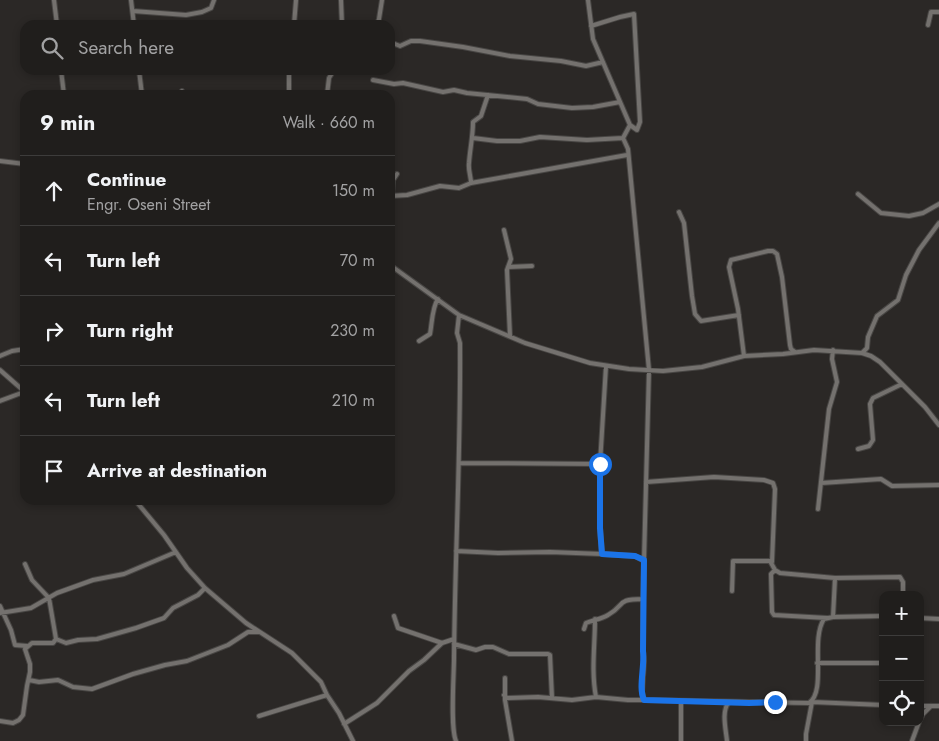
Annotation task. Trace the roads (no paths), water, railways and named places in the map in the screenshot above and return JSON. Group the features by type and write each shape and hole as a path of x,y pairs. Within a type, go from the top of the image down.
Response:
{"street":[{"path":"54,0 56,20"},
{"path":"131,0 134,20"},
{"path":"133,11 193,14 211,8 214,0"},
{"path":"294,20 296,0"},
{"path":"341,0 343,20"},
{"path":"379,20 382,0"},
{"path":"588,0 591,26 593,40 630,124 637,130 640,122 634,14 591,26"},
{"path":"928,25 931,12 939,12"},
{"path":"395,44 400,46 412,41 431,42 510,56 561,60 586,66 603,62"},
{"path":"62,75 63,90"},
{"path":"140,75 141,90"},
{"path":"289,75 289,90"},
{"path":"328,90 331,75"},
{"path":"373,80 394,84 403,83 442,92 454,90 466,93 527,99 538,104 572,108 593,107 620,102"},
{"path":"471,183 472,176 469,163 473,138 473,122 481,116 488,95"},
{"path":"623,138 630,124"},
{"path":"473,138 496,141 520,141 540,137 587,140 623,138"},
{"path":"623,138 628,149 627,155 649,370 642,599 644,661 642,692 644,700"},
{"path":"395,196 407,195 440,186 459,188 471,183 627,155"},
{"path":"0,161 20,163"},
{"path":"858,194 881,213 909,216 923,213 939,204"},
{"path":"679,212 684,223 695,314 701,321 739,315"},
{"path":"862,353 867,348 868,337 877,316 898,300 906,275 919,250 939,223"},
{"path":"504,230 512,259 508,267 510,336"},
{"path":"744,356 739,315 729,266 731,260 768,251 776,252 782,277 790,345 791,349 796,352"},
{"path":"508,267 532,266"},
{"path":"395,269 459,315 525,343 571,358 606,366 663,371 702,366 744,356 814,350 862,353 872,356 880,362 939,425"},
{"path":"419,341 430,334 434,306 438,299"},
{"path":"456,741 454,726 454,642 459,463 460,348 457,333 459,315"},
{"path":"0,356 20,350"},
{"path":"818,509 829,409 837,382 832,359 833,350"},
{"path":"602,554 600,464 606,366"},
{"path":"0,370 20,388"},
{"path":"858,449 869,446 873,440 870,404 873,398 902,384"},
{"path":"0,400 20,393"},
{"path":"459,463 600,464"},
{"path":"646,482 714,477 764,480 773,483 772,562 775,570 780,574 835,578 900,577 903,582 903,591"},
{"path":"821,483 881,479 892,486 939,485"},
{"path":"139,505 204,588 258,632 278,643 300,660 321,682 327,695 340,712 353,741"},
{"path":"456,551 602,554 635,556 644,560"},
{"path":"1,613 31,608 57,593 93,580 124,574 176,552"},
{"path":"732,591 732,564 734,561 772,562"},
{"path":"25,564 32,580 49,598 56,639"},
{"path":"775,570 771,574 772,612 774,614 827,618 879,616"},
{"path":"833,617 835,578"},
{"path":"56,639 66,643 97,639 136,628 164,618 173,608 198,594 204,588"},
{"path":"584,629 586,623 607,616 627,599 642,599"},
{"path":"0,606 1,613 11,630 15,645 27,646 32,643 53,643 56,639"},
{"path":"394,616 398,628 442,643 454,642 476,650 493,647 509,654 550,655 552,698"},
{"path":"806,741 812,702 818,682 819,633 822,622 827,618"},
{"path":"924,618 939,619"},
{"path":"595,619 593,650 596,696"},
{"path":"29,680 40,682 58,680 73,687 92,689 165,665 180,663 228,645 248,632 258,632"},
{"path":"344,724 377,702 442,643"},
{"path":"0,721 13,723 23,715 30,664 25,649 27,646"},
{"path":"817,663 879,663"},
{"path":"505,678 504,695 511,741 517,741"},
{"path":"259,716 327,695"},
{"path":"504,695 507,698 572,700 596,696 628,700 681,702 784,702 806,704 812,702 879,705"},
{"path":"681,702 682,741"},
{"path":"727,741 725,712 729,702"},
{"path":"924,706 939,706"},
{"path":"924,716 931,706"},
{"path":"912,741 918,726"}]}
